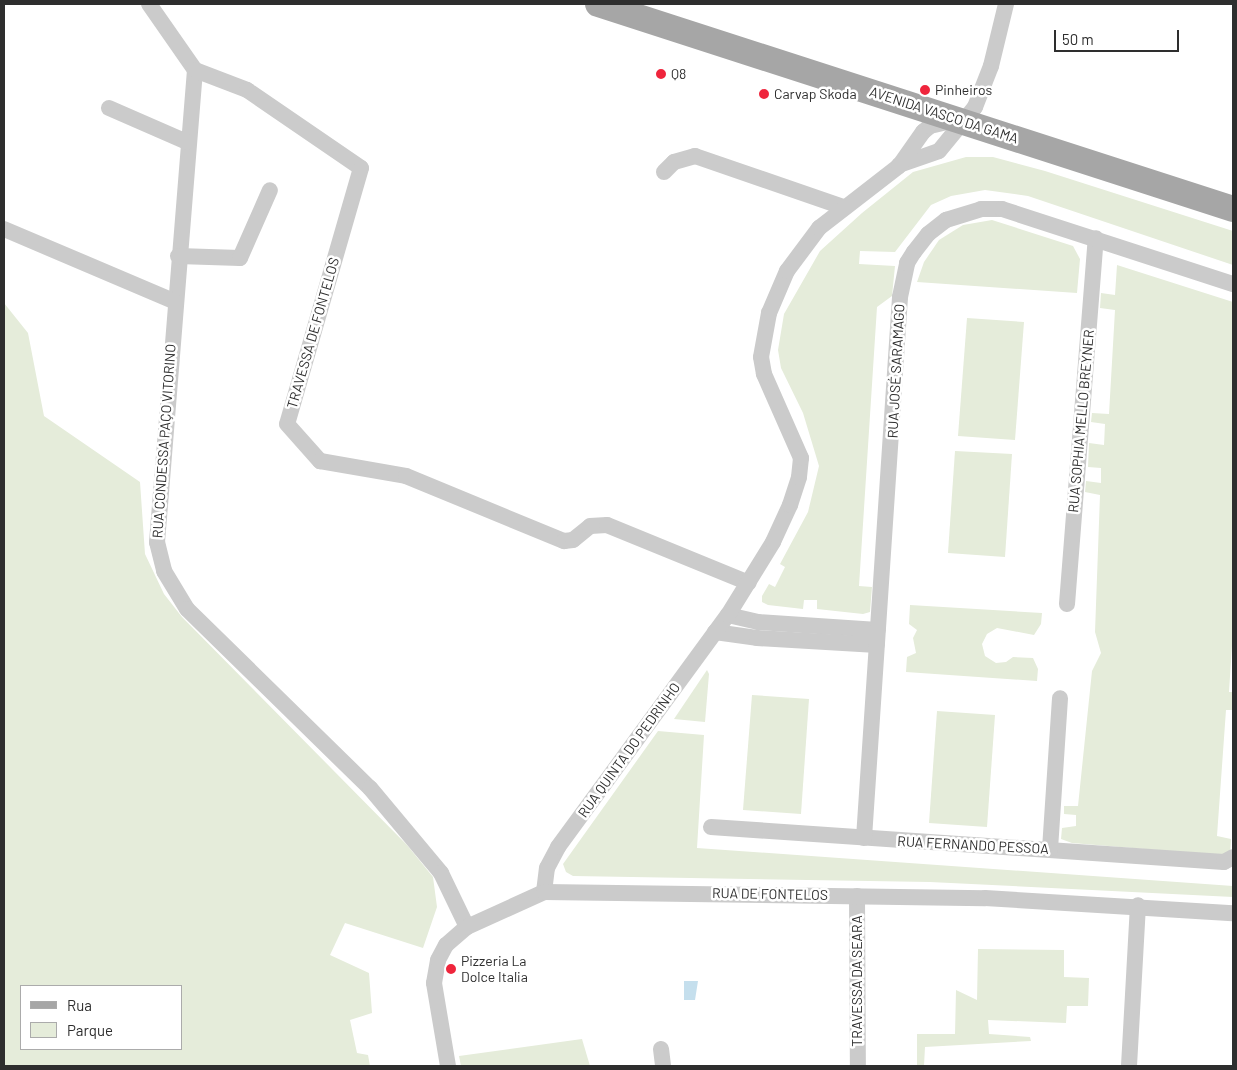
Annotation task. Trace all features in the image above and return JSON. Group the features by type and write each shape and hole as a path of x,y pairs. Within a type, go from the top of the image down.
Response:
{"main road":[{"name":"AVENIDA VASCO DA GAMA","path":"598,4 1233,209"}],"street":[{"path":"149,4 195,70"},
{"path":"899,166 938,151 981,98 1006,4"},
{"name":"RUA CONDESSA PAÇO VITORINO","path":"195,70 174,301 157,542 164,571 187,609 370,788 441,873 467,927"},
{"name":"TRAVESSA DE FONTELOS","path":"195,70 247,90 360,168 287,424 320,461 406,476 564,541 573,540 590,526 607,525 749,583"},
{"path":"109,108 187,142"},
{"path":"899,166 915,146 921,134 930,126 962,120"},
{"path":"664,172 674,162 696,156 843,207"},
{"name":"RUA QUINTA DO PEDRINHO","path":"544,892 547,868 558,848 728,615 774,542 790,505 800,477 801,458 764,374 761,358 762,336 787,271 809,240 843,207 899,166"},
{"path":"178,256 240,258 270,190"},
{"name":"RUA JOSÉ SARAMAGO","path":"864,838 900,297 908,263 928,234 946,220 981,208 1014,212 1233,284"},
{"path":"4,229 174,301"},
{"name":"RUA SOPHIA MELLO BREYNER","path":"1067,604 1096,238"},
{"path":"728,615 758,622 878,637"},
{"path":"715,632 757,638 878,637"},
{"path":"1050,849 1060,698"},
{"name":"RUA FERNANDO PESSOA","path":"711,827 1224,862 1233,857"},
{"name":"RUA DE FONTELOS","path":"448,1066 434,982 438,960 446,946 467,927 544,892 857,896 1138,905 1233,913"},
{"name":"TRAVESSA DA SEARA","path":"857,896 858,1066"},
{"path":"1129,1066 1138,905"},
{"path":"661,1049 663,1066"}],"green space":[{"path":"966,157 993,157 1045,171 1233,231 1233,265 1028,196 985,190 951,196 931,205 895,252 860,251 859,264 895,266 892,296 877,307 859,586 872,587 870,612 863,614 817,609 817,600 804,600 803,609 768,605 762,602 762,596 769,584 775,587 785,567 780,564 808,512 819,466 803,413 781,368 778,350 784,314 820,251 862,213 913,172"},
{"path":"992,220 1073,246 1080,259 1077,293 917,282 924,262 939,240 963,225"},
{"path":"1117,265 1233,302 1233,630 1229,692 1233,692 1233,710 1226,710 1217,836 1231,839 1230,856 1072,843 1061,839 1062,828 1076,826 1076,815 1064,814 1064,806 1078,806 1092,671 1101,653 1095,632 1100,495 1085,492 1086,481 1101,483 1101,468 1088,467 1089,443 1104,445 1105,424 1091,422 1092,413 1109,414 1115,310 1100,308 1101,293 1115,295"},
{"path":"4,303 28,333 44,416 140,482 145,554 164,594 182,617 407,845 433,877 437,907 423,948 345,923 330,955 369,973 372,1013 350,1020 357,1053 368,1055 370,1066 4,1066"},
{"path":"967,318 1024,322 1015,440 958,436"},
{"path":"955,451 1012,454 1005,557 948,553"},
{"path":"910,605 1042,613 1041,624 1034,635 997,628 987,634 982,644 985,656 996,663 1006,662 1013,657 1033,658 1038,669 1037,681 906,672 907,657 916,653 913,638 917,630 909,624"},
{"path":"707,670 709,674 705,722 674,719"},
{"path":"752,695 809,699 801,814 743,810"},
{"path":"937,711 995,715 987,827 929,823"},
{"path":"658,731 704,735 697,848 1233,886 1233,897 930,882 573,876 566,872 563,864"},
{"path":"978,949 1064,950 1064,977 1089,978 1088,1006 1067,1006 1066,1023 988,1020 989,1034 1030,1037 1031,1041 925,1047 924,1066 917,1066 917,1034 955,1034 956,990 977,1000"},
{"path":"582,1039 590,1066 461,1066 459,1056"}],"water":[{"path":"684,981 698,981 695,1000 684,1000"}],"place":[{"name":"Q8","path":"661,74"},
{"name":"Pinheiros","path":"925,90"},
{"name":"Carvap Skoda","path":"764,94"},
{"name":"Pizzeria La Dolce Italia","path":"451,969"}]}
